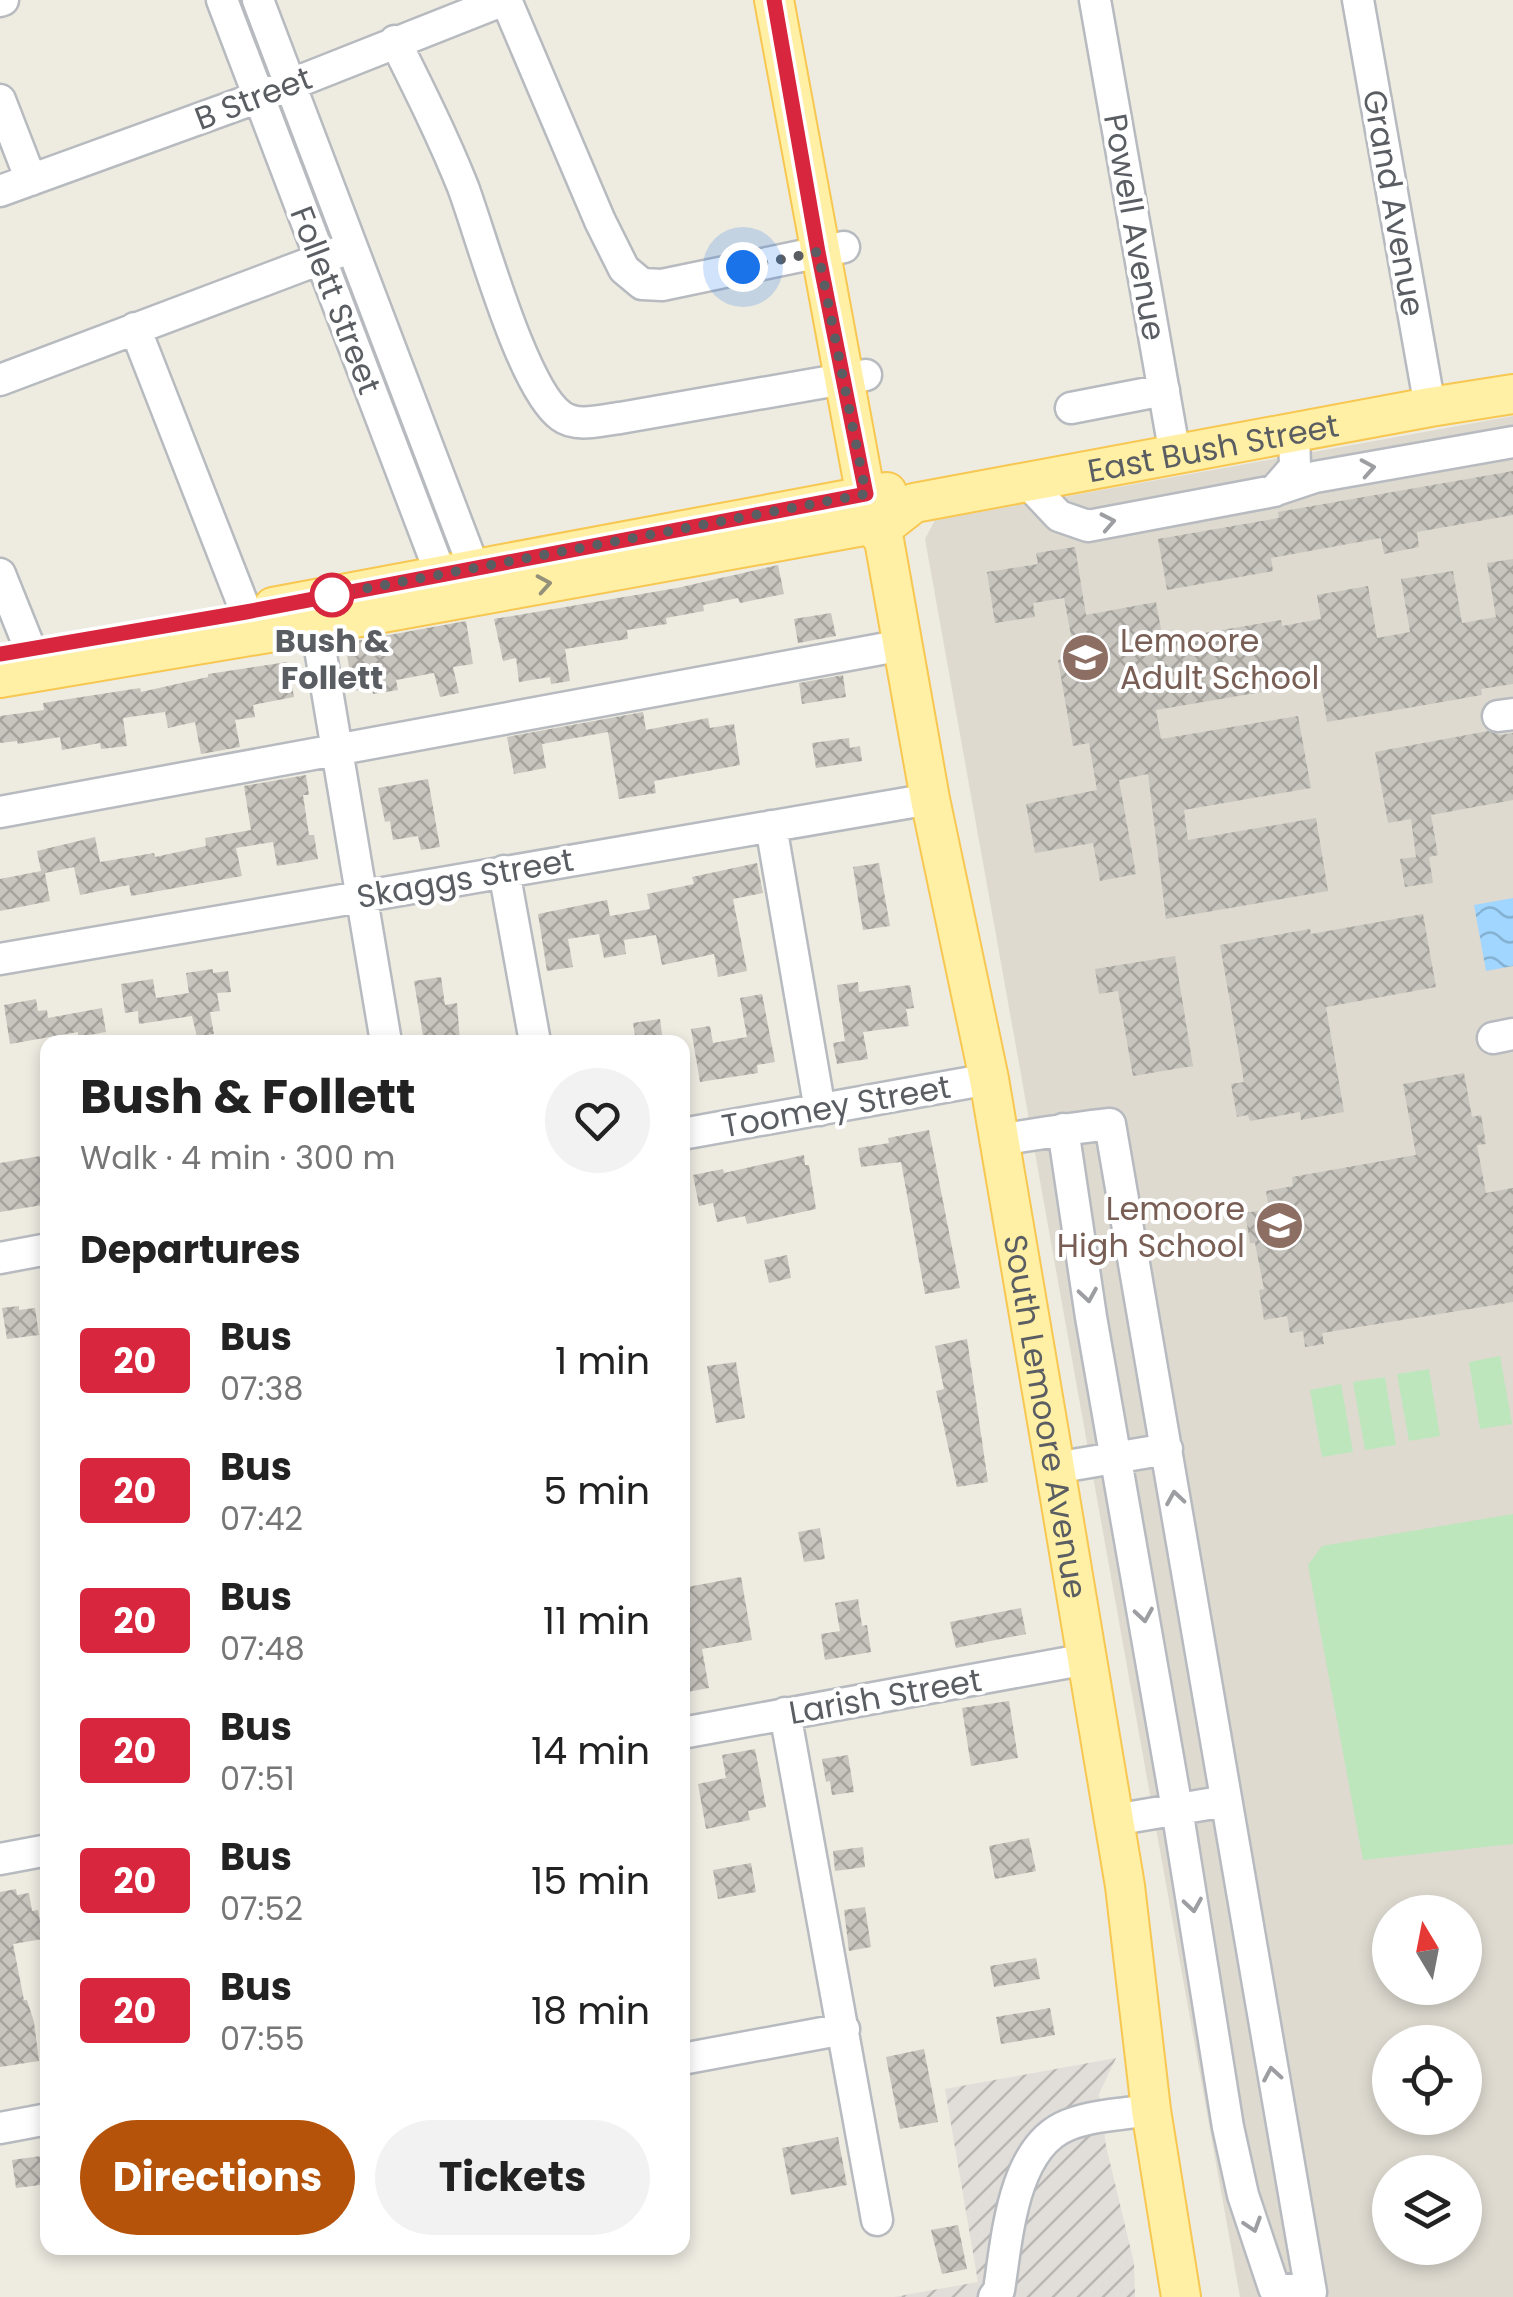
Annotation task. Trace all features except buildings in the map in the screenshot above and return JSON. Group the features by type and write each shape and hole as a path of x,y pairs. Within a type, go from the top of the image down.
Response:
{"main road":[{"path":"774,0 831,250"},
{"path":"799,0 831,250"},
{"name":"South Lemoore Avenue","path":"831,250 854,377 885,512 930,799 988,1078 1056,1468 1126,1886 1151,2110 1181,2297"},
{"name":"East Bush Street","path":"314,612 885,512 1294,432 1513,394"},
{"path":"0,678 22,658 246,612 314,612"},
{"path":"22,658 314,612"}],"street":[{"name":"Follett Street","path":"222,0 320,258 461,585"},
{"name":"Follett Street","path":"258,0 353,247 461,585"},
{"name":"B Street","path":"0,191 258,97 505,0"},
{"path":"505,0 600,222 632,278 642,284 662,284 831,250"},
{"name":"Powell Avenue","path":"1095,0 1175,455"},
{"name":"Grand Avenue","path":"1358,0 1430,407"},
{"path":"395,41 462,185 529,373 547,403 563,418 580,423 620,418 854,377"},
{"path":"0,100 31,180"},
{"path":"0,380 353,247"},
{"path":"135,328 246,612"},
{"path":"1071,408 1164,390"},
{"path":"1274,491 1294,468 1294,432"},
{"path":"1028,482 1059,516 1088,526 1274,491 1315,477 1513,442"},
{"path":"0,574 22,658"},
{"path":"314,612 385,1035"},
{"path":"0,812 903,645"},
{"name":"Skaggs Street","path":"0,959 930,799"},
{"path":"771,826 820,1110"},
{"path":"504,871 534,1035"},
{"name":"Toomey Street","path":"690,1133 988,1078"},
{"path":"999,1140 1063,1129 1110,1124 1311,2292 1274,2288 1243,2195 1228,2127 1091,1317 1063,1129"},
{"path":"0,1258 40,1250"},
{"path":"1056,1468 1167,1449"},
{"name":"Larish Street","path":"690,1731 1087,1659"},
{"path":"785,1713 877,2220"},
{"path":"1114,1820 1226,1801"},
{"path":"0,1859 40,1852"},
{"path":"690,2057 844,2029"},
{"path":"994,2297 999,2290 1016,2192 1052,2133 1088,2120 1151,2110"},
{"path":"0,2128 40,2120"}],"shaded area":[{"name":"Lemoore High School","path":"1513,416 1513,2297 1240,2297 925,539 935,520"},
{"path":"1116,2058 1099,2094 1106,2146 1134,2263 1135,2297 894,2297 978,2282 945,2089"}],"green space":[{"path":"1500,1356 1512,1424 1480,1429 1469,1362"},
{"path":"1429,1369 1440,1436 1409,1441 1397,1374"},
{"path":"1385,1377 1396,1445 1365,1450 1353,1382"},
{"path":"1341,1384 1353,1452 1322,1457 1310,1390"},
{"path":"1513,1514 1513,1844 1363,1860 1308,1565 1322,1546"}],"water":[{"path":"1513,898 1513,966 1486,971 1474,905"}],"bus line":[{"name":"20","path":"0,654 246,612 866,494 774,0"}],"place":[{"name":"Bush & Follett","path":"332,595"},
{"name":"Lemoore Adult School","path":"1085,658"},
{"name":"Lemoore High School","path":"1280,1226"}],"route":[{"path":"332,595 866,494 818,252 743,267"}]}
